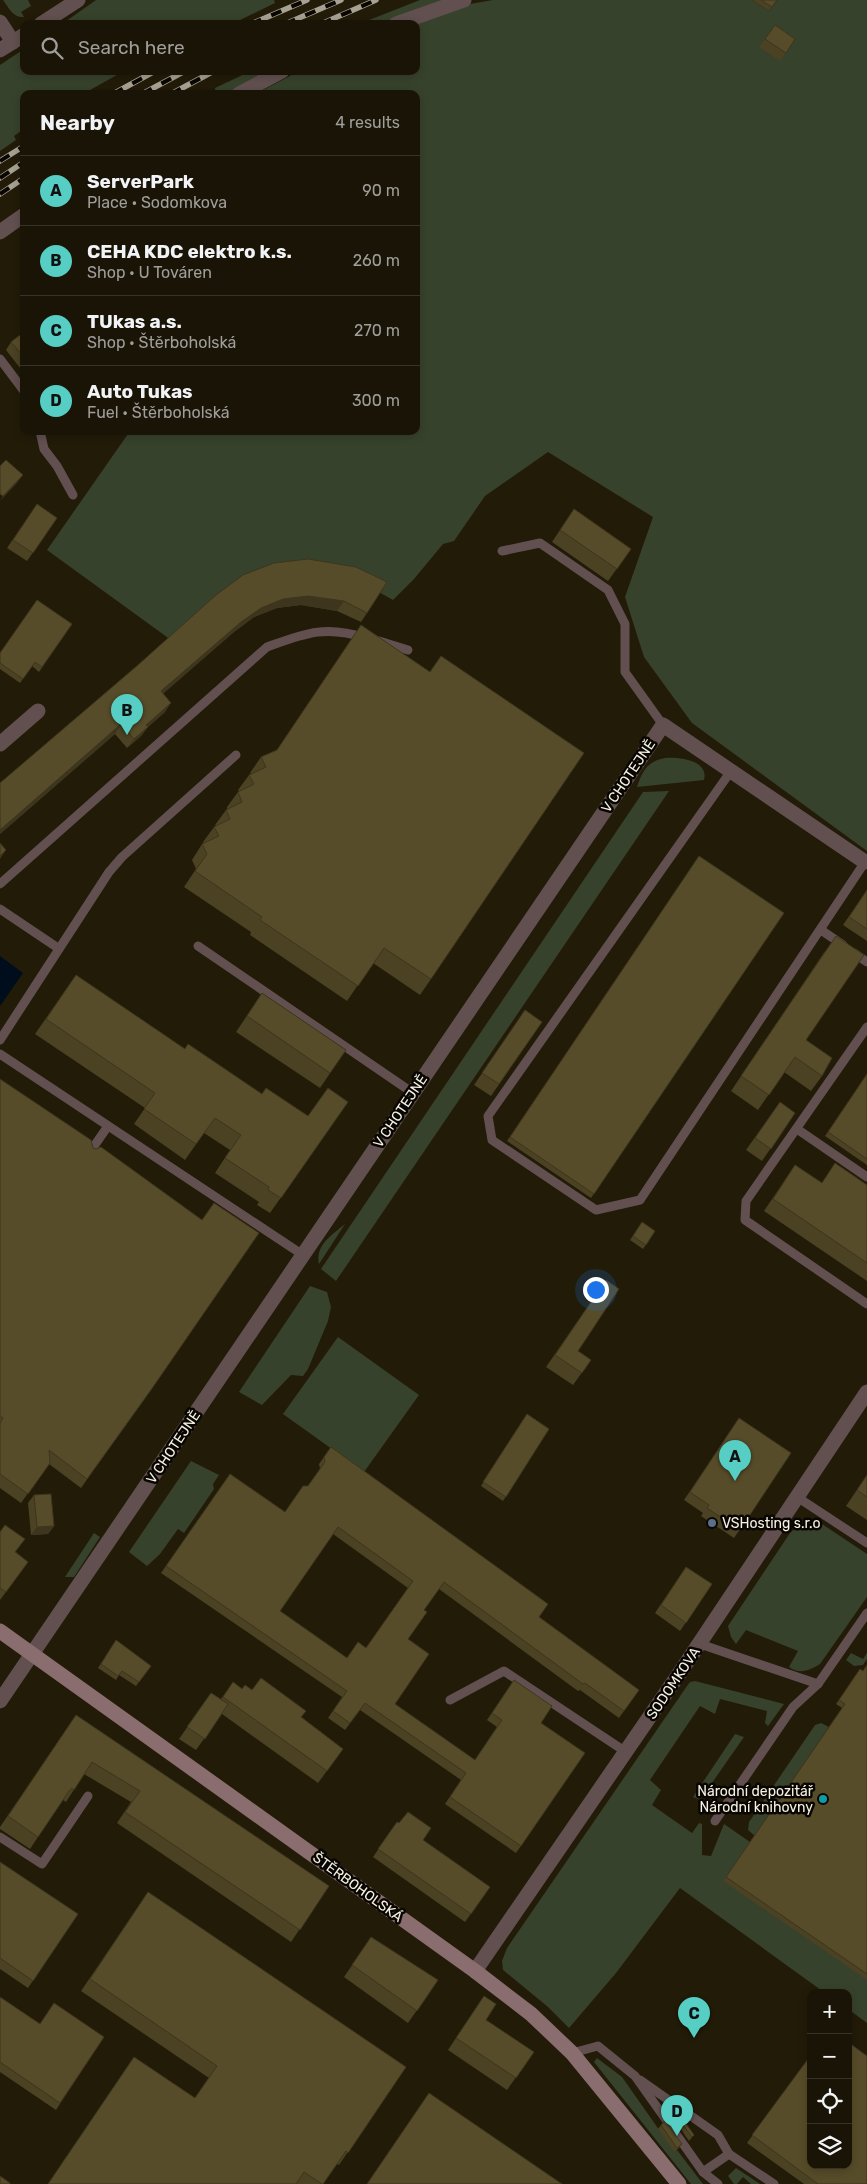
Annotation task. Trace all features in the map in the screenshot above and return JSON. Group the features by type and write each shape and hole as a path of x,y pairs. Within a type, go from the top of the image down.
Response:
{"street":[{"path":"47,20 78,0"},
{"path":"407,20 464,0"},
{"path":"0,22 12,42"},
{"path":"246,90 275,75"},
{"path":"0,232 20,218"},
{"path":"0,744 38,711"},
{"name":"V CHOTEJNĚ","path":"0,1700 663,725 865,862"},
{"name":"SODOMKOVA","path":"475,1971 700,1644 867,1392"},
{"name":"ŠTĚRBOHOLSKÁ","path":"0,1631 475,1971 531,2014 572,2053 679,2184"}],"lane":[{"path":"0,359 20,386"},
{"path":"41,435 44,449 58,466 73,495"},
{"path":"502,551 540,543 608,590 625,624 625,672 663,725"},
{"path":"0,884 267,647 310,632 348,632 408,650"},
{"path":"0,1040 109,872 122,857 236,756"},
{"path":"731,771 488,1116 492,1140 596,1210 640,1200 865,862"},
{"path":"0,909 58,948"},
{"path":"820,930 867,962"},
{"path":"198,946 413,1093"},
{"path":"867,1027 746,1201 745,1220 867,1304"},
{"path":"0,1054 302,1255"},
{"path":"90,1152 108,1126"},
{"path":"797,1129 867,1176"},
{"path":"797,1497 867,1544"},
{"path":"715,1822 793,1707 818,1684 867,1614"},
{"path":"700,1644 818,1684"},
{"path":"450,1700 504,1670 626,1752"},
{"path":"0,1837 42,1864 88,1796"},
{"path":"572,2053 598,2046 718,2135 729,2154 774,2184"},
{"path":"636,2076 703,2172 718,2184"},
{"path":"703,2172 729,2154"}],"green space":[{"path":"3,0 28,0 31,6 21,12 24,17 20,17 12,12"},
{"path":"96,0 274,0 275,3 240,20 68,20"},
{"path":"420,0 447,0 394,20 369,20"},
{"path":"493,0 752,0 769,11 777,0 867,0 867,851 692,723 644,657 625,597 653,517 548,452 485,496 454,541 443,544 414,579 393,600 350,576 171,640 47,550 127,435 420,435 420,90 263,90 292,75 420,75 420,23 470,4"},
{"path":"20,52 20,75 117,75 90,90 20,90 20,132 14,136 16,140 0,151 0,65"},
{"path":"243,75 266,75 237,90 215,90 215,88"},
{"path":"659,759 685,759 698,764 704,773 704,780 637,787 646,768"},
{"path":"669,791 336,1281 321,1269 643,792"},
{"path":"345,1224 319,1264 318,1257 322,1246 330,1236"},
{"path":"310,1286 327,1292 331,1307 328,1321 308,1369 303,1376 291,1375 262,1405 239,1392"},
{"path":"338,1337 419,1395 364,1472 283,1414"},
{"path":"191,1461 219,1475 213,1484 214,1489 184,1533 178,1529 160,1554 147,1566 129,1552"},
{"path":"816,1520 867,1554 867,1597 820,1664 809,1670 797,1671 789,1667 798,1651 746,1630 736,1644 731,1637 728,1626 790,1533 797,1527"},
{"path":"94,1533 100,1537 74,1577 65,1577"},
{"path":"851,1653 863,1659 867,1653 867,1659 863,1665 854,1666 846,1660"},
{"path":"695,1681 784,1704 768,1726 765,1723 767,1711 720,1699 715,1714 700,1706 650,1780 661,1790 652,1805 692,1833 699,1823 702,1824 702,1855 711,1856 724,1824 750,1842 867,1980 867,2023 852,2012 852,1989 819,1989 680,1888 616,1973 569,2028 548,2007 503,1970 502,1961 507,1948 690,1682"},
{"path":"821,1723 829,1727 755,1836 748,1830 749,1822 815,1725"},
{"path":"735,1734 744,1737 700,1800 693,1797"},
{"path":"597,2058 622,2077 674,2151 677,2150 703,2184 691,2184 594,2062"},
{"path":"736,2168 760,2184 751,2184 743,2177 737,2184 734,2184 728,2176"}],"water":[{"path":"0,956 23,973 0,1006"}],"building":[{"path":"761,0 777,0 772,7"},
{"path":"775,25 795,39 786,53 765,39"},
{"path":"20,335 20,352 11,342"},
{"path":"6,460 23,475 3,496 0,494 0,466"},
{"path":"37,504 57,518 33,553 13,540"},
{"path":"574,509 631,549 617,569 560,530"},
{"path":"308,559 356,567 387,582 367,613 344,601 308,596 283,599 261,608 241,622 161,691 171,703 146,725 148,727 134,739 121,724 0,830 0,783 138,665 216,595 243,575 274,563"},
{"path":"37,600 72,624 42,667 35,662 23,679 0,663 0,653"},
{"path":"361,625 430,672 441,656 584,753 431,979 384,948 358,986 260,920 262,917 195,871 207,854 202,844 219,836 214,827 230,819 226,810 242,802 238,792 254,784 249,775 266,767 261,757 277,750"},
{"path":"0,843 6,850 0,856"},
{"path":"699,856 784,913 594,1194 510,1137"},
{"path":"867,890 867,929 849,917"},
{"path":"836,936 864,955 806,1040 832,1058 822,1076 795,1057 769,1095 741,1076"},
{"path":"76,975 185,1049 188,1044 262,1094 266,1088 308,1116 328,1088 348,1102 281,1198 268,1190 269,1187 225,1158 241,1135 215,1118 196,1144 144,1109 155,1093 46,1019"},
{"path":"262,993 346,1050 330,1073 247,1016"},
{"path":"525,1010 542,1022 499,1084 482,1073"},
{"path":"867,1074 867,1159 828,1132"},
{"path":"0,1079 91,1140 93,1148 101,1147 202,1220 214,1203 259,1233 87,1479 49,1450 50,1463 28,1494 0,1474 0,1423 3,1418 0,1416"},
{"path":"780,1102 795,1113 771,1149 755,1138"},
{"path":"835,1163 867,1185 867,1263 773,1199 795,1165 822,1183"},
{"path":"642,1222 655,1231 646,1245 633,1236"},
{"path":"606,1280 619,1289 578,1351 591,1360 582,1373 555,1355"},
{"path":"527,1414 549,1429 506,1497 483,1482"},
{"path":"739,1418 791,1453 740,1530 707,1508 709,1505 690,1492"},
{"path":"331,1447 548,1604 539,1617 639,1690 624,1711 585,1683 583,1684 444,1582 424,1610 427,1612 408,1639 429,1654 395,1704 475,1760 502,1720 492,1713 514,1680 552,1706 541,1723 585,1753 521,1846 450,1797 466,1773 365,1703 350,1723 333,1711 347,1691 166,1566 230,1474 285,1512 303,1486 308,1486 325,1462 324,1457","holes":["338,1527 413,1581 366,1648 358,1642 347,1658 280,1611"]},
{"path":"867,1475 867,1497 857,1490"},
{"path":"51,1494 54,1526 37,1527 34,1495"},
{"path":"5,1525 25,1539 15,1552 28,1562 6,1592 0,1588 0,1532"},
{"path":"686,1567 712,1584 686,1623 661,1605"},
{"path":"116,1640 151,1666 139,1682 122,1671 118,1676 101,1664"},
{"name":"Národní depozitář Národní knihovny","path":"867,1665 867,1974 726,1877 845,1704 839,1700 860,1669 863,1671"},
{"path":"261,1678 306,1711 301,1717 343,1749 327,1771 223,1697 233,1682 242,1689 245,1685 252,1690"},
{"path":"211,1693 228,1704 205,1739 187,1727"},
{"path":"76,1715 329,1886 300,1930 125,1812 140,1791 92,1762 74,1790 72,1788 69,1791 38,1837 8,1816"},
{"path":"408,1812 431,1828 423,1840 490,1887 471,1914 378,1849 397,1822 399,1823"},
{"path":"0,1862 78,1914 33,1981 0,1958"},
{"path":"148,1892 406,2067 348,2153 346,2151 323,2184 304,2172 296,2184 48,2184 134,2057 195,2098 217,2066 90,1979"},
{"path":"371,1937 438,1980 417,2011 352,1965"},
{"path":"484,1996 496,2004 486,2020 534,2052 516,2078 456,2038"},
{"path":"0,1997 40,2024 54,2003 104,2037 60,2103 0,2062"},
{"path":"852,2045 867,2056 867,2184 818,2184 752,2135 807,2060 807,2169 852,2169"},
{"path":"429,2093 562,2184 367,2184"},
{"path":"678,2112 694,2135 692,2137 675,2114"},
{"path":"665,2121 682,2144 677,2148 661,2125"},
{"path":"0,2176 10,2183 10,2184 0,2184"}],"railway":[{"path":"260,20 307,0"},
{"path":"294,20 341,0"},
{"path":"330,20 376,0"},
{"path":"120,90 148,75"},
{"path":"149,90 178,75"},
{"path":"178,90 207,75"},
{"path":"0,161 20,148"},
{"path":"0,178 20,165"},
{"path":"0,194 20,181"}],"place":[{"name":"CEHA KDC elektro k.s.","path":"127,735"},
{"name":"ServerPark","path":"735,1481"},
{"name":"VSHosting s.r.o","path":"712,1523"},
{"name":"Národní depozitář Národní knihovny","path":"823,1799"},
{"name":"TUkas a.s.","path":"694,2038"},
{"name":"Auto Tukas","path":"677,2136"}]}
